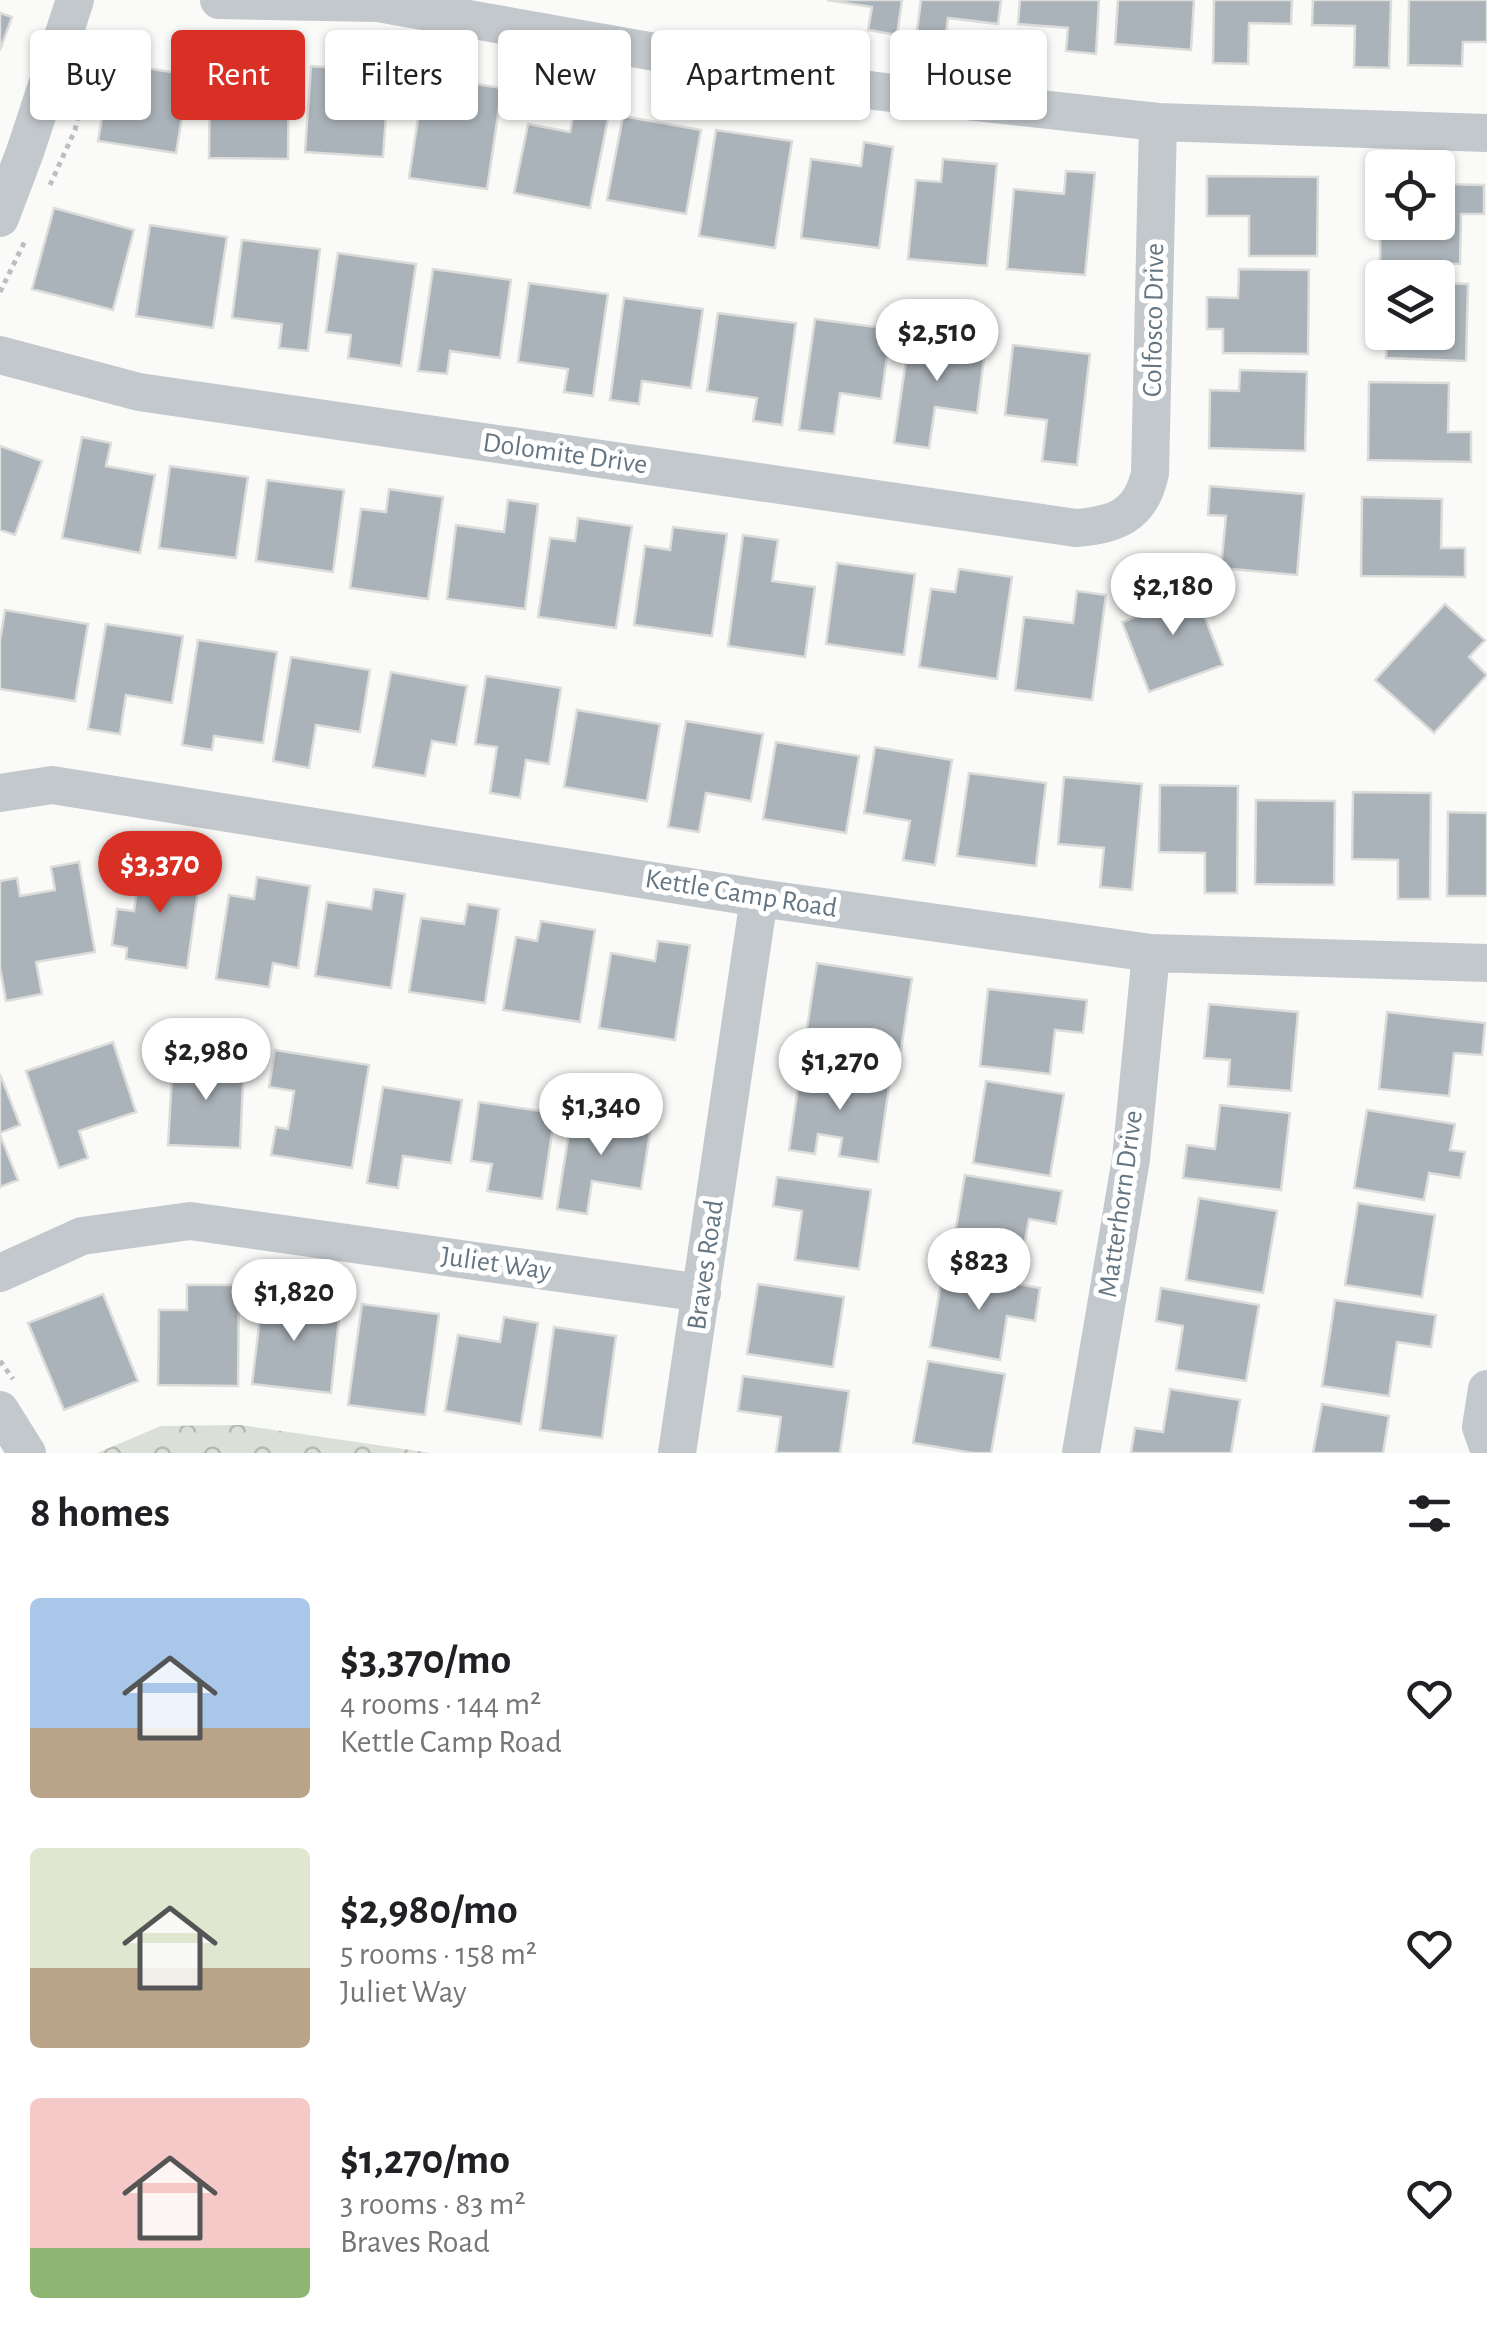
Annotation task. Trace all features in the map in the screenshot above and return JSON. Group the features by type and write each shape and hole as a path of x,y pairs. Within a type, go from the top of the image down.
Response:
{"street":[{"path":"0,218 76,0"},
{"path":"219,0 378,2 874,91 1158,122 1487,132"},
{"name":"Colfosco Drive","path":"1130,511 1143,494 1150,472 1158,122"},
{"name":"Dolomite Drive","path":"0,355 139,392 1076,528 1106,526 1130,511"},
{"name":"Kettle Camp Road","path":"0,793 52,785 760,898 1151,954 1487,962"},
{"name":"Braves Road","path":"677,1453 760,898"},
{"name":"Matterhorn Drive","path":"1081,1453 1132,1159 1151,954"},
{"name":"Juliet Way","path":"0,1273 82,1236 190,1221 702,1293"},
{"path":"1487,1389 1481,1427 1487,1444"}],"green space":[{"path":"241,1425 431,1453 97,1453 161,1426"}],"building":[{"path":"827,0 902,0 898,30 890,30 890,34 868,30 872,7"},
{"path":"921,0 1001,0 998,24 948,18 946,30 917,30"},
{"path":"1020,0 1099,0 1096,54 1066,51 1068,28 1018,24"},
{"path":"1118,0 1194,0 1191,50 1115,44"},
{"path":"1214,0 1292,0 1291,24 1249,23 1248,64 1213,63"},
{"path":"1313,0 1391,0 1389,68 1354,67 1355,26 1312,25"},
{"path":"1409,0 1487,0 1487,42 1463,42 1462,66 1408,65"},
{"path":"0,13 12,17 0,50"},
{"path":"311,66 325,67 325,120 386,120 383,157 305,152"},
{"path":"151,69 171,72 171,120 182,120 176,153 98,141 102,120 151,120"},
{"path":"478,84 498,87 487,189 409,178 418,120 478,120"},
{"path":"631,117 701,130 686,214 607,200 622,120"},
{"path":"209,120 288,120 288,159 209,158"},
{"path":"572,120 608,120 590,208 514,193 528,124 570,132"},
{"path":"716,130 792,141 775,248 699,236"},
{"path":"864,142 893,147 879,248 801,238 811,159 861,166"},
{"path":"943,159 997,164 987,266 908,259 916,180 941,182"},
{"path":"1066,171 1095,173 1085,275 1007,269 1014,189 1064,194"},
{"path":"1207,176 1318,177 1317,256 1249,256 1249,216 1207,216"},
{"path":"1455,184 1484,185 1484,214 1461,214 1460,264 1455,264 1455,260 1380,260 1380,240 1455,240"},
{"path":"54,208 134,230 113,310 32,289"},
{"path":"150,225 227,237 213,328 136,316"},
{"path":"242,240 320,249 308,351 279,348 282,324 232,318"},
{"path":"338,253 416,264 401,366 348,358 351,335 326,332"},
{"path":"433,269 511,280 500,358 450,351 447,374 418,371"},
{"path":"1239,269 1309,270 1308,354 1223,353 1223,329 1207,329 1207,297 1238,298"},
{"path":"529,283 608,294 593,396 564,392 568,369 518,362"},
{"path":"1455,284 1468,284 1466,361 1386,358 1386,350 1455,350"},
{"path":"624,298 703,309 691,388 642,381 639,404 610,400"},
{"path":"718,313 796,323 782,425 753,421 757,398 707,391"},
{"path":"815,319 891,329 881,399 840,393 834,434 799,430"},
{"path":"910,333 986,343 977,413 935,407 929,448 894,443"},
{"path":"1013,345 1090,354 1077,465 1042,461 1047,420 1005,415"},
{"path":"1240,370 1307,372 1305,451 1209,448 1210,390 1239,391"},
{"path":"1369,382 1449,383 1448,432 1471,432 1471,462 1368,460"},
{"path":"82,437 111,443 106,466 155,475 140,553 62,538"},
{"path":"0,446 42,461 15,535 0,530"},
{"path":"170,466 248,477 236,558 159,548"},
{"path":"267,480 344,490 333,572 256,561"},
{"path":"1210,486 1304,494 1297,575 1221,568 1226,516 1208,515"},
{"path":"389,489 443,497 428,599 350,588 361,509 386,512"},
{"path":"1362,497 1442,499 1441,548 1465,548 1465,577 1361,576"},
{"path":"508,500 538,504 525,609 447,599 456,525 504,532"},
{"path":"578,518 632,526 616,628 538,617 550,538 575,541"},
{"path":"673,527 727,534 712,636 634,625 645,546 670,550"},
{"path":"743,535 778,540 772,581 815,587 805,657 728,646"},
{"path":"837,563 915,574 904,655 826,644"},
{"path":"959,569 1012,577 997,679 919,667 931,589 955,592"},
{"path":"1189,575 1223,665 1149,692 1122,622 1167,605 1160,587"},
{"path":"1077,591 1106,595 1092,700 1015,690 1024,617 1073,623"},
{"path":"1445,604 1485,640 1469,657 1487,675 1434,733 1375,680"},
{"path":"5,610 88,624 75,701 0,689 0,640"},
{"path":"106,624 183,636 172,703 126,695 120,734 88,729"},
{"path":"198,640 277,652 263,743 214,736 212,750 182,745"},
{"path":"291,657 370,670 360,732 316,725 309,768 273,761"},
{"path":"391,672 467,686 456,745 432,741 425,776 373,767"},
{"path":"486,676 561,688 549,764 526,760 520,798 490,793 497,747 475,744"},
{"path":"577,710 660,724 647,801 564,787"},
{"path":"686,721 763,734 751,801 706,793 699,832 668,827"},
{"path":"776,742 859,756 846,833 763,819"},
{"path":"875,747 952,760 935,865 903,860 910,821 864,813"},
{"path":"969,773 1046,783 1036,866 957,856"},
{"path":"1064,777 1142,784 1132,890 1100,887 1104,848 1058,844"},
{"path":"1160,785 1238,786 1237,893 1205,893 1205,853 1159,852"},
{"path":"1353,792 1431,793 1430,899 1398,899 1398,860 1352,859"},
{"path":"1256,800 1335,801 1334,885 1255,884"},
{"path":"1448,812 1487,813 1487,896 1447,896"},
{"path":"141,861 201,870 187,968 126,959 127,948 112,945 117,909 134,911"},
{"path":"79,862 95,952 36,962 42,994 6,1001 0,968 0,881 17,878 20,896 55,890 51,867"},
{"path":"257,877 310,886 298,968 273,963 269,987 216,979 229,895 254,899"},
{"path":"374,889 405,894 391,988 315,976 327,902 371,909"},
{"path":"468,904 499,909 485,1003 409,992 421,918 464,924"},
{"path":"541,921 595,930 580,1022 503,1010 516,937 537,941"},
{"path":"658,941 690,945 675,1040 599,1028 611,953 655,961"},
{"path":"817,963 912,978 901,1050 844,1041 840,1060 803,1054"},
{"path":"988,989 1087,1000 1083,1033 1055,1030 1050,1074 980,1066"},
{"path":"1209,1004 1298,1012 1291,1091 1228,1086 1230,1060 1204,1058"},
{"path":"1387,1012 1485,1023 1482,1055 1454,1053 1449,1096 1379,1089"},
{"path":"113,1042 136,1112 79,1131 88,1158 59,1168 26,1071"},
{"path":"275,1050 369,1065 352,1168 271,1155 276,1127 288,1129 294,1091 269,1087"},
{"path":"173,1058 244,1062 240,1148 168,1145"},
{"path":"801,1067 890,1080 878,1162 839,1156 842,1138 818,1134 815,1154 789,1150"},
{"path":"0,1074 20,1125 0,1133"},
{"path":"986,1081 1064,1094 1050,1176 973,1163"},
{"path":"383,1087 462,1100 451,1163 403,1156 398,1188 367,1183"},
{"path":"479,1102 555,1113 542,1199 487,1191 492,1164 471,1161"},
{"path":"1220,1105 1290,1113 1281,1190 1183,1178 1187,1145 1215,1149"},
{"path":"1367,1110 1455,1124 1450,1150 1465,1152 1460,1178 1429,1173 1424,1200 1354,1188"},
{"path":"572,1113 651,1126 641,1189 592,1181 587,1214 557,1209"},
{"path":"0,1135 18,1180 0,1187"},
{"path":"965,1175 1062,1191 1056,1224 1029,1219 1021,1263 952,1251"},
{"path":"777,1177 871,1190 859,1269 795,1260 802,1211 773,1206"},
{"path":"1199,1198 1277,1211 1263,1293 1186,1280"},
{"path":"1358,1203 1435,1215 1422,1297 1345,1285"},
{"path":"943,1271 1040,1288 1035,1321 1007,1316 1000,1360 930,1347"},
{"path":"264,1284 302,1288 299,1315 339,1319 331,1393 252,1384"},
{"path":"758,1284 844,1297 833,1367 747,1354"},
{"path":"187,1285 239,1285 238,1386 158,1385 159,1310 187,1310"},
{"path":"1161,1288 1259,1305 1246,1381 1176,1370 1183,1326 1156,1321"},
{"path":"103,1294 138,1381 64,1410 28,1323"},
{"path":"1335,1300 1436,1315 1431,1347 1397,1342 1389,1396 1322,1386"},
{"path":"362,1304 439,1314 425,1415 348,1405"},
{"path":"504,1317 538,1323 521,1424 445,1411 458,1335 500,1342"},
{"path":"554,1327 616,1336 602,1438 540,1430"},
{"path":"928,1361 1005,1374 991,1453 913,1443"},
{"path":"743,1376 849,1391 840,1453 776,1453 781,1417 738,1411"},
{"path":"1170,1389 1240,1400 1231,1453 1131,1453 1135,1428 1163,1432"},
{"path":"1322,1404 1389,1416 1383,1453 1313,1453"}]}
